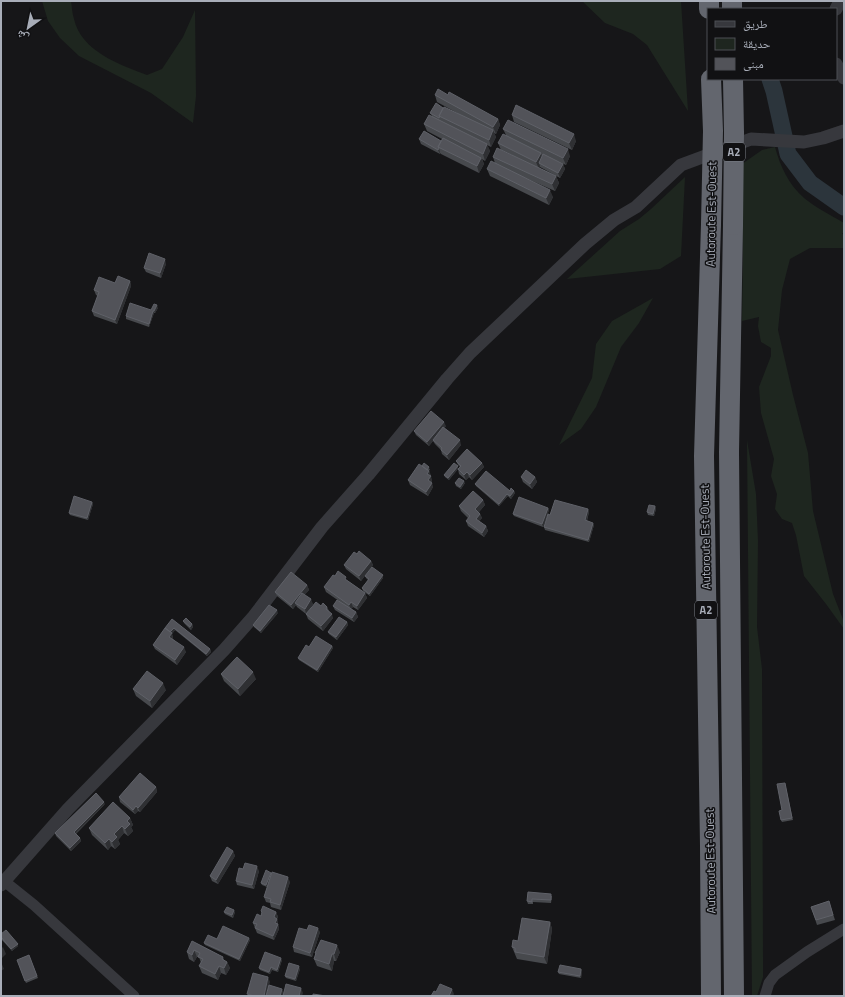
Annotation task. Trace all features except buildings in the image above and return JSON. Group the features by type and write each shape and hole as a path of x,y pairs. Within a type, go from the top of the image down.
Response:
{"highway":[{"name":"Autoroute Est-Ouest","path":"711,80 713,131 704,456 712,996"},
{"name":"Autoroute Est-Ouest","path":"733,80 734,224 729,452 734,996"}],"street":[{"path":"837,66 844,78"},
{"path":"134,996 34,905 2,883 68,810 224,650 254,616 322,527 368,475 470,353 585,244 614,220 636,207 681,165 751,139 804,142 823,138 844,130"},
{"path":"765,996 769,983 775,975 807,952 844,929"}],"green space":[{"path":"42,1 71,1 73,17 78,30 93,48 125,67 147,75 162,69 183,37 195,10 196,96 193,123 151,93 79,56 60,38 48,21"},
{"path":"582,1 681,1 688,111 647,45 633,34 605,23"},
{"path":"775,147 786,175 799,193 813,205 844,223 844,233 842,233 844,236 844,248 810,248 790,259 782,290 778,330 808,453 813,511 833,594 844,622 844,629 804,576 796,535 792,523 782,519 775,509 777,494 771,476 774,459 761,413 759,387 771,356 771,348 761,342 758,326 759,317 742,321 742,164 762,150"},
{"path":"685,177 681,256 660,269 567,279 620,231 639,219 651,209"},
{"path":"653,298 639,323 621,347 596,407 581,429 559,445 592,378 596,344 612,321"},
{"path":"747,440 756,494 758,541 757,627 762,669 763,977 757,996 752,996"}],"waterway":[{"path":"770,80 788,154 810,183 844,207"}]}
